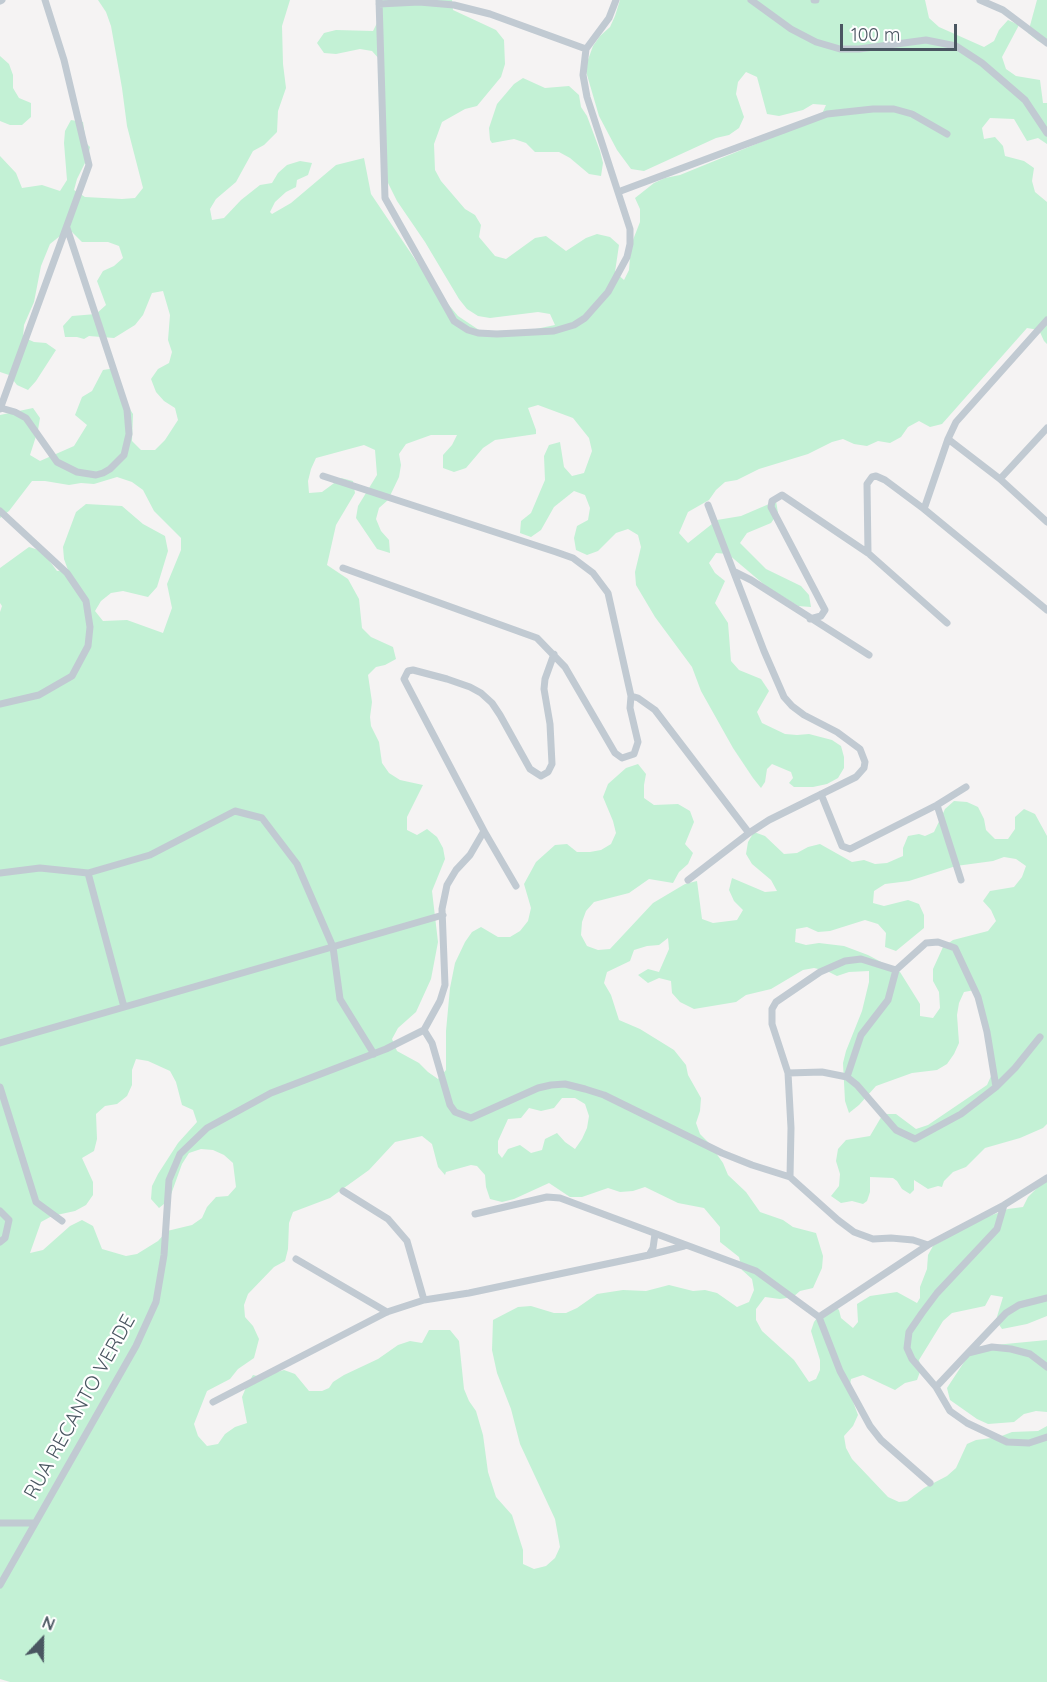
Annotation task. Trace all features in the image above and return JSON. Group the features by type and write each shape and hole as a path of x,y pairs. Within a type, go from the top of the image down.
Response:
{"street":[{"path":"586,49 490,14 454,5 379,2 385,198 454,321 468,330 497,334 563,330 585,318 613,284 627,257 630,229 587,96 583,75 586,49 609,18 616,0"},
{"path":"751,0 791,29 816,42 840,49 859,49 926,40 956,46 982,63 1018,93 1047,133"},
{"path":"980,0 1002,10 1047,43"},
{"path":"44,1 64,60 89,165 0,409 15,412 26,418 57,462 77,472 96,475 110,469 124,455 129,434 126,410 67,228"},
{"path":"618,192 827,114 894,109 912,114 947,134"},
{"path":"924,509 948,439 965,410 1047,320"},
{"path":"1000,479 1047,428"},
{"path":"948,439 1000,479 1047,522"},
{"path":"323,476 573,558 593,573 608,593 631,696 630,708 638,742 634,754 622,758 615,753 565,667 537,638 343,568"},
{"path":"868,553 867,484 872,477 879,477 924,509 1047,610"},
{"path":"810,619 821,616 825,610 771,507 772,501 778,496 785,496 868,553 947,624"},
{"path":"688,880 748,833 776,816 861,773 865,762 860,749 837,732 792,706 784,697 708,505"},
{"path":"0,511 66,573 86,601 90,627 88,646 72,676 39,695 0,704"},
{"path":"735,572 869,655"},
{"path":"516,886 404,682 406,673 412,670 447,679 481,693 500,715 530,769 541,776 548,772 552,764 550,724 544,689 554,654"},
{"path":"631,696 638,698 655,711 748,833"},
{"path":"821,794 836,836 846,849 859,845 937,805 966,787"},
{"path":"937,805 961,880"},
{"path":"0,873 40,868 87,873 150,855 235,811 262,818 297,864 333,947 340,999 374,1054"},
{"path":"484,831 470,855 456,870 447,885 443,915 446,985 424,1030 432,1043 450,1105 455,1113 471,1118 538,1088 565,1084 604,1095 722,1153 790,1177 854,1232 873,1239 913,1240 928,1245"},
{"path":"87,873 124,1007"},
{"path":"0,1043 443,915"},
{"path":"847,1077 861,1035 888,1000 896,970 926,944 938,942 955,948 981,1007 996,1087"},
{"path":"790,1177 791,1128 788,1073 770,1013 776,1002 820,972 845,961 861,959 896,970"},
{"name":"RUA RECANTO VERDE","path":"0,1586 136,1346 156,1302 164,1255 169,1180 180,1154 207,1128 271,1094 374,1054 424,1030"},
{"path":"788,1073 822,1072 847,1077 857,1085 896,1130 915,1139 961,1114 996,1087 1040,1037"},
{"path":"0,1087 36,1202 62,1221"},
{"path":"819,1317 928,1245 1047,1178"},
{"path":"344,1191 388,1219 407,1241 424,1300"},
{"path":"475,1214 555,1197 756,1271 819,1317 840,1371 870,1426 881,1440 930,1484"},
{"path":"1004,1204 997,1230 937,1293 909,1332 907,1348 912,1359 936,1388 950,1411 987,1434 1007,1442 1029,1443 1047,1437"},
{"path":"0,1211 9,1220 2,1240"},
{"path":"649,1255 653,1248 655,1234"},
{"path":"213,1402 387,1312 424,1300 469,1293 684,1246"},
{"path":"296,1259 387,1312"},
{"path":"936,1388 1006,1313 1019,1305 1047,1298"},
{"path":"968,1353 992,1347 1011,1349 1030,1354 1047,1367"},
{"path":"0,1523 34,1523"}],"green space":[{"path":"98,0 290,0 282,26 286,88 278,111 277,132 264,145 253,151 236,182 216,199 210,209 212,220 224,218 260,185 272,183 287,165 300,161 312,163 308,175 297,180 296,187 275,202 270,212 272,214 291,203 336,165 364,158 371,194 433,286 458,316 479,330 491,331 531,330 555,325 550,314 538,312 490,318 478,316 467,309 459,299 397,201 385,177 380,60 372,51 360,49 336,54 324,53 317,43 324,33 336,30 373,31 379,19 383,0 452,0 453,10 496,30 504,40 505,64 501,77 477,106 465,109 442,122 434,144 435,170 441,181 465,209 475,215 481,225 479,237 495,256 506,259 535,238 546,236 566,251 597,234 610,237 619,245 615,272 624,280 629,270 631,245 640,222 640,209 635,198 654,183 665,178 680,175 810,122 821,116 826,105 813,104 803,110 779,116 767,114 757,77 746,72 738,82 736,94 744,117 739,128 729,135 716,138 644,171 631,169 617,150 599,116 585,68 593,46 610,27 620,0 925,0 929,18 939,27 984,47 994,41 999,30 1008,20 1019,25 1002,57 1006,69 1016,76 1040,80 1043,103 1047,103 1047,144 1038,138 1027,141 1014,119 990,118 982,128 984,139 995,137 1003,146 1005,156 1024,161 1034,168 1032,181 1035,192 1047,202 1047,344 1039,330 1027,328 942,424 930,427 919,421 908,427 901,437 890,443 878,441 867,446 843,439 808,454 759,469 737,480 725,482 709,500 688,512 679,533 688,543 717,520 741,516 776,501 778,513 771,523 747,533 740,543 766,569 801,586 809,595 811,607 798,606 767,587 728,554 716,553 709,563 715,573 725,581 715,603 728,623 731,661 739,670 761,679 769,691 757,712 762,723 785,734 809,734 832,740 841,746 844,768 838,778 827,784 813,787 794,787 789,783 793,778 791,772 772,764 767,769 765,782 761,788 733,748 701,691 692,667 655,617 636,585 635,572 641,547 638,535 628,529 616,533 598,551 587,555 576,550 574,538 577,526 588,520 590,508 585,495 574,491 554,507 541,530 531,537 520,533 521,521 531,513 545,480 544,456 549,445 560,442 564,467 572,476 584,473 592,451 589,438 573,418 538,405 528,408 536,434 495,440 483,448 466,468 454,472 443,468 443,455 457,435 431,435 406,444 399,454 401,465 399,477 388,500 379,508 376,519 381,531 389,540 390,553 377,549 356,518 358,506 377,475 375,450 364,445 316,458 308,481 309,493 322,492 341,478 353,481 355,493 336,525 327,565 348,579 359,599 362,628 371,637 393,647 396,659 376,667 368,675 372,702 371,726 379,742 382,763 389,773 400,780 423,785 407,817 407,830 417,835 427,829 437,837 443,848 445,859 432,891 438,942 431,979 416,1012 398,1028 392,1039 397,1051 419,1063 438,1079 446,1070 446,1031 450,988 455,963 465,942 472,932 481,927 498,937 510,937 520,931 528,921 531,908 524,884 536,862 555,845 567,844 577,852 590,852 601,850 611,844 616,833 603,797 608,784 626,768 638,764 646,774 644,798 654,805 678,804 690,811 694,822 685,844 693,853 688,864 679,872 673,883 649,879 629,893 594,902 586,911 581,935 587,946 598,950 610,949 653,903 685,884 697,881 702,919 713,923 737,920 743,910 734,901 729,890 732,878 765,892 777,891 771,880 752,864 746,854 748,842 754,832 765,836 784,854 797,853 820,844 852,862 864,860 875,864 887,863 903,856 903,848 908,836 919,834 925,836 934,832 945,809 954,801 967,802 978,807 986,830 995,839 1008,839 1015,829 1015,817 1024,809 1035,814 1047,836 1047,1124 1020,1138 985,1148 966,1167 953,1172 944,1181 942,1187 928,1189 914,1180 914,1190 910,1194 902,1189 893,1178 870,1177 870,1192 867,1201 863,1204 852,1201 841,1203 831,1196 839,1186 840,1174 836,1161 838,1149 846,1140 870,1136 883,1114 896,1114 916,1129 928,1125 987,1085 992,1074 991,1062 975,990 964,992 959,1003 957,1015 959,1043 947,1064 937,1070 912,1073 876,1086 849,1113 845,1101 843,1063 862,1011 869,982 869,971 849,972 837,976 814,968 803,970 771,989 746,995 736,1002 694,1009 680,1002 672,993 671,981 659,978 648,983 638,975 648,969 659,972 669,949 668,938 659,945 634,950 630,961 607,972 604,983 611,995 619,1020 640,1029 674,1050 686,1065 688,1075 701,1098 696,1123 700,1134 723,1163 728,1175 746,1192 760,1212 783,1220 793,1227 816,1233 823,1256 822,1268 813,1288 800,1291 793,1297 780,1299 765,1297 756,1309 756,1320 762,1331 794,1360 809,1382 816,1379 820,1370 820,1360 811,1331 822,1311 836,1307 841,1318 853,1328 858,1322 857,1304 870,1296 897,1292 917,1303 927,1269 928,1255 933,1246 979,1220 1008,1209 1023,1207 1028,1197 1047,1178 1047,1316 1027,1324 1002,1329 996,1320 1003,1297 991,1295 985,1306 952,1313 943,1321 919,1360 921,1369 917,1380 905,1383 895,1390 863,1375 851,1379 849,1391 858,1415 853,1426 844,1436 846,1448 852,1459 888,1497 899,1502 907,1501 924,1488 947,1476 956,1468 967,1444 1012,1432 1038,1431 1047,1426 1047,1682 10,1682 0,1679 0,612 2,606 0,603 0,568 29,547 42,551 57,571 68,570 63,547 76,512 86,504 122,506 143,524 165,536 168,551 157,587 148,597 123,591 111,593 101,601 95,611 103,621 127,620 163,633 172,608 167,584 181,550 181,538 154,511 143,490 132,482 117,477 94,484 69,485 32,481 9,511 0,518 0,415 33,408 40,418 30,455 40,461 74,446 87,425 75,415 82,397 92,391 103,370 116,368 126,403 133,414 132,441 141,450 155,450 165,440 178,420 175,408 156,392 151,379 158,369 169,363 172,352 168,340 170,315 163,291 152,293 143,315 135,325 114,338 65,337 63,326 72,316 96,314 106,305 97,281 103,271 114,266 123,258 119,246 108,242 82,242 72,232 60,236 50,244 41,266 34,302 24,325 23,337 34,342 46,343 56,350 28,390 17,385 9,375 0,372 0,156 16,173 22,188 42,185 60,191 67,180 65,131 71,120 83,122 86,143 90,147 74,190 85,197 122,199 135,198 143,188 127,126 111,26","holes":["1004,857 1016,859 1026,866 1022,877 1014,887 990,891 983,901 991,910 996,921 988,931 953,940 943,947 933,969 933,981 939,992 940,1008 933,1018 920,1016 920,1004 900,972 868,955 844,946 819,943 806,945 795,942 796,929 807,927 818,932 830,931 865,920 878,924 886,933 885,947 896,951 924,928 924,915 919,904 908,900 884,906 873,903 874,891 885,884 909,881 956,866 993,861","136,1059 148,1061 170,1071 176,1082 182,1105 193,1110 197,1122 178,1143 158,1174 152,1186 151,1199 159,1208 169,1200 182,1164 189,1153 201,1149 213,1150 224,1155 233,1163 236,1187 228,1196 216,1197 207,1207 202,1218 192,1225 167,1231 158,1241 137,1254 126,1256 102,1249 93,1226 82,1220 70,1226 43,1250 30,1253 41,1222 52,1216 75,1211 86,1205 93,1195 93,1182 82,1158 94,1151 97,1139 96,1114 105,1106 117,1104 127,1096 132,1085 132,1070","562,1098 575,1098 585,1104 589,1116 587,1128 575,1149 557,1133 545,1139 542,1150 531,1153 520,1145 508,1149 502,1158 498,1153 498,1141 508,1119 521,1118 529,1108 541,1111 554,1108","422,1136 432,1144 438,1167 445,1175 446,1172 471,1165 477,1166 485,1175 490,1199 502,1202 549,1183 570,1197 582,1197 608,1188 620,1192 645,1187 678,1203 704,1208 720,1227 720,1242 739,1257 742,1270 752,1279 754,1290 749,1302 737,1307 717,1293 705,1290 693,1291 669,1285 646,1291 623,1290 597,1294 566,1313 554,1313 531,1306 518,1307 493,1320 492,1350 497,1373 511,1409 520,1444 555,1519 560,1547 555,1558 546,1566 534,1569 523,1564 523,1550 512,1515 496,1497 488,1472 483,1435 476,1411 464,1389 459,1341 450,1330 429,1330 422,1343 410,1341 398,1345 378,1359 344,1375 322,1391 309,1391 295,1374 284,1370 261,1377 253,1375 242,1397 247,1423 225,1434 218,1444 207,1446 198,1436 194,1424 207,1391 230,1379 238,1369 254,1358 259,1339 253,1326 245,1317 244,1305 248,1294 274,1267 285,1261 289,1223 293,1212 330,1198 369,1170 395,1142"]},
{"path":"1037,0 1047,0 1047,45 1028,33"},
{"path":"0,56 9,64 13,75 13,88 19,98 31,103 31,117 22,125 10,125 0,121"},
{"path":"523,78 545,88 569,86 579,95 581,107 587,116 600,151 603,163 601,176 589,174 559,152 535,152 526,143 514,139 492,143 489,128 497,104 514,84"},
{"path":"1047,1340 1047,1412 1036,1411 1024,1414 1014,1422 988,1424 950,1400 947,1388 974,1347"}]}
